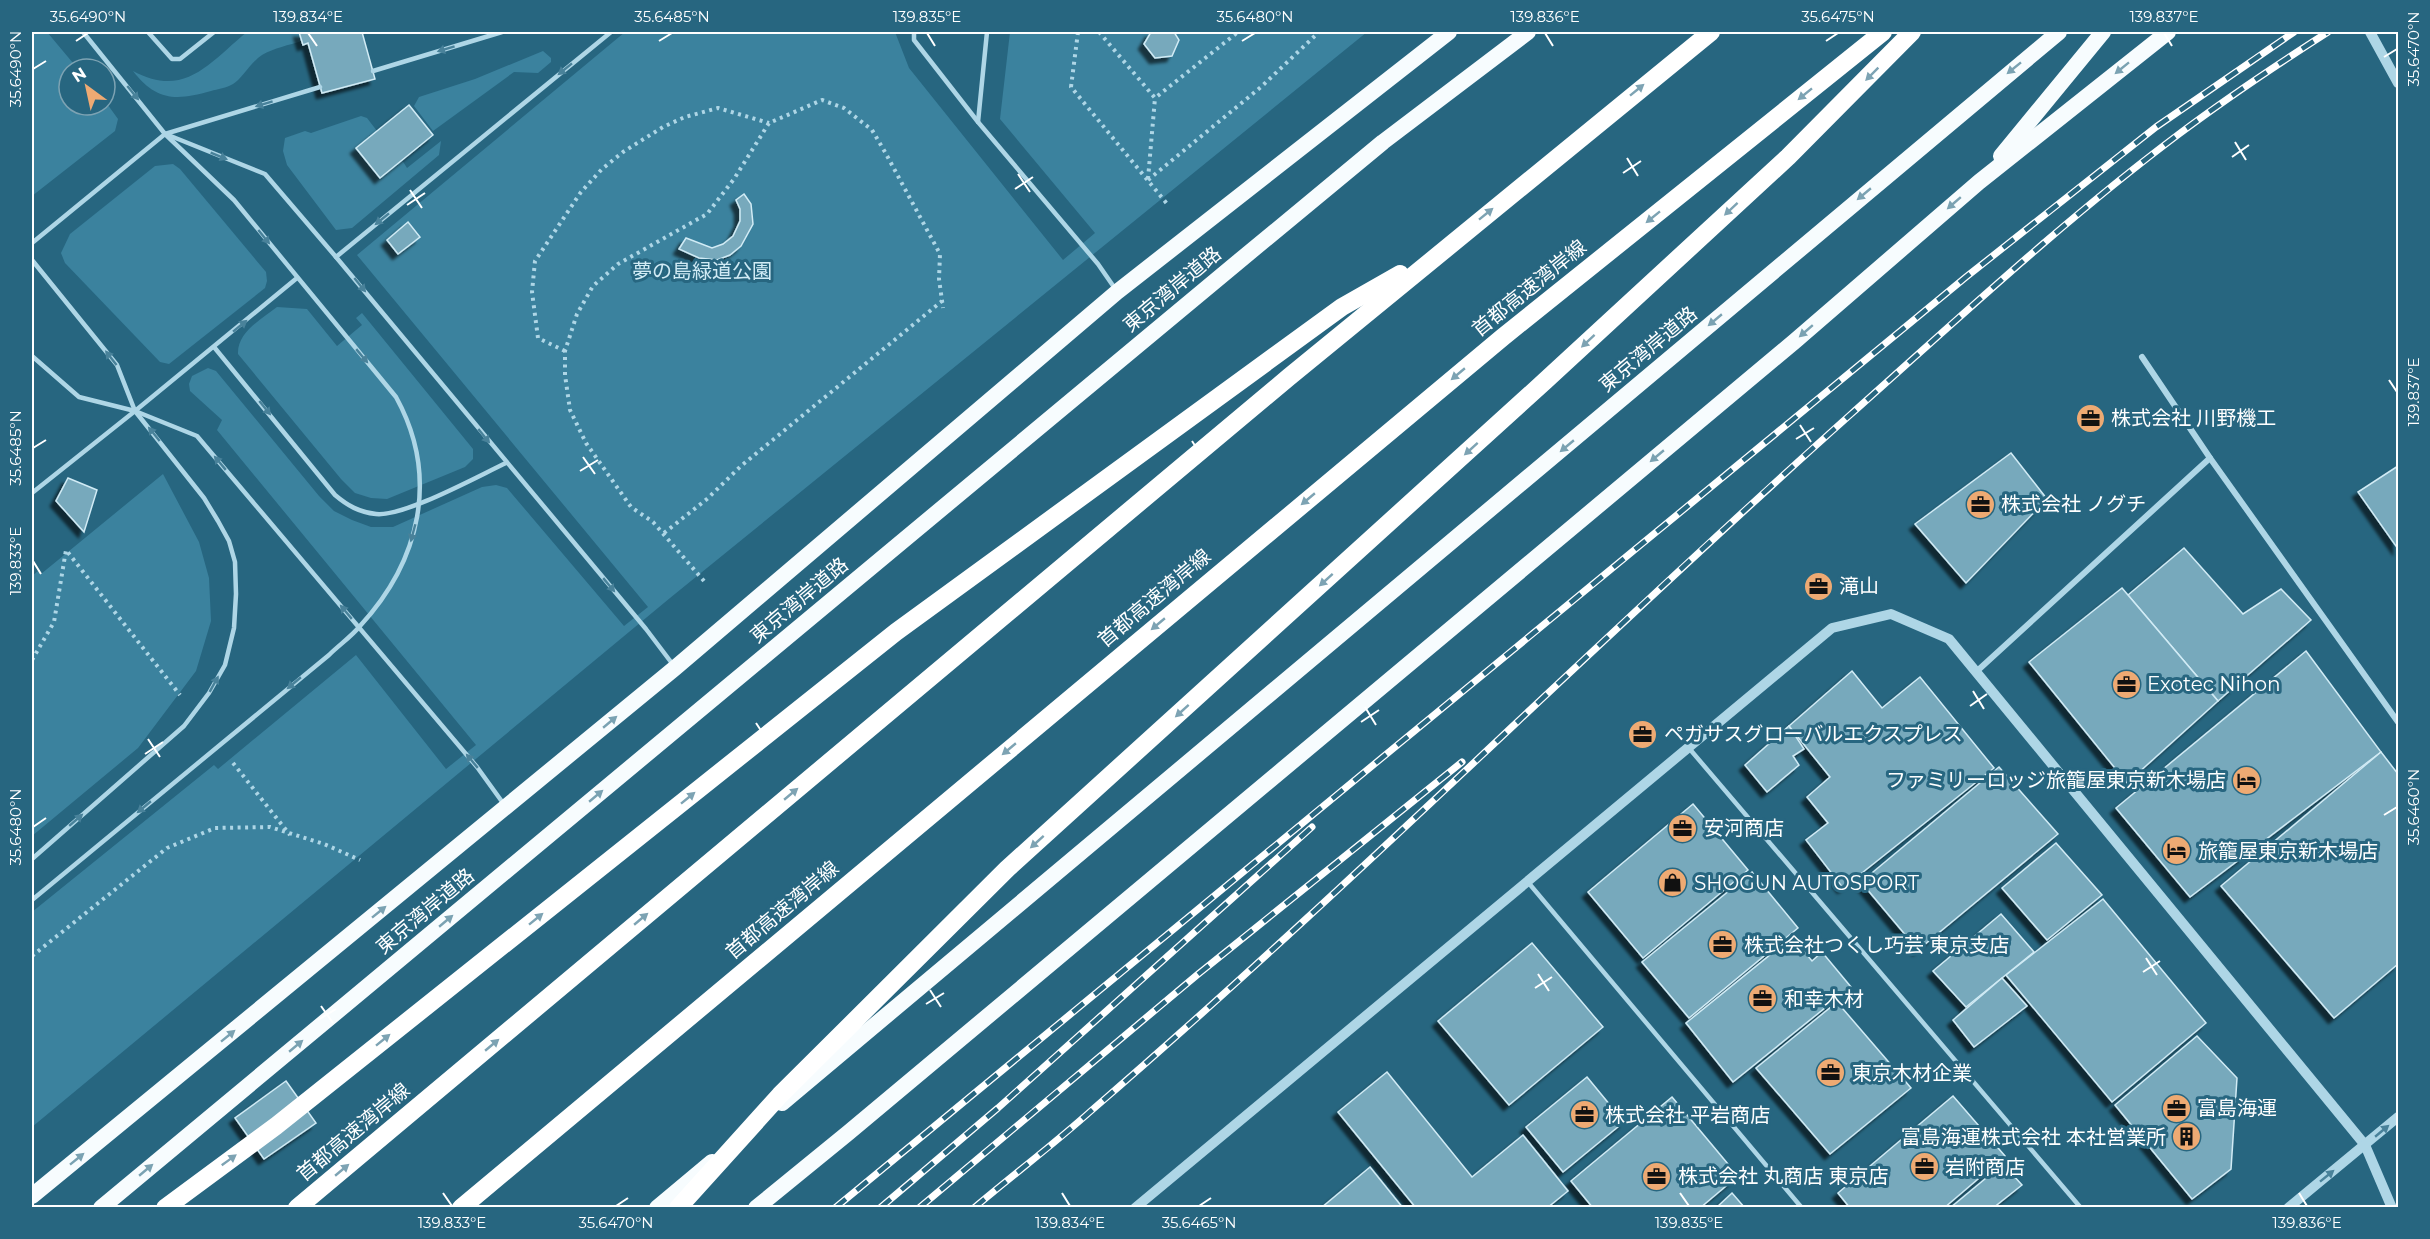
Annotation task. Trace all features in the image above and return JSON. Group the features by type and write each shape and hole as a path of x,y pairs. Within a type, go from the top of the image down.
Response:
{"highway":[{"path":"32,1196 675,668 1117,292 1449,32"},
{"name":"東京湾岸道路","path":"101,1208 1247,254 1383,142 1528,32"},
{"name":"首都高速湾岸線","path":"297,1208 1441,252 1711,32"},
{"name":"首都高速湾岸線","path":"461,1208 1503,337 1883,32"},
{"path":"678,1208 780,1095 1007,869 1545,381 1788,157 1912,32"},
{"name":"東京湾岸道路","path":"657,1208 2059,32"},
{"path":"1979,182 2103,32"},
{"path":"756,1208 1795,341 1979,182 2168,32"},
{"path":"165,1208 276,1126 896,632 1342,307 1441,252"}],"street":[{"path":"2370,32 2398,83"},
{"path":"2142,357 2210,458 2398,722"},
{"path":"1976,672 2210,458"},
{"path":"1135,1208 1832,628 1891,614 1949,639 2365,1145 2391,1203"},
{"path":"2288,1208 2398,1117"}],"lane":[{"path":"32,900 329,655 360,626 400,570 413,537 420,504 421,471 416,444 409,420 396,397 234,200 165,134 83,32"},
{"path":"148,32 172,59 180,59 214,32"},
{"path":"373,71 502,32"},
{"path":"336,257 611,32"},
{"path":"914,32 914,40 978,122 1098,264 1117,292"},
{"path":"978,122 987,32"},
{"path":"32,243 165,134 320,87"},
{"path":"165,134 265,174 646,629 675,668"},
{"path":"32,260 117,364 135,411 204,498 229,541 235,562 236,594 234,628 225,665 209,693 184,726 32,859"},
{"path":"32,493 297,278"},
{"path":"214,346 335,495 350,508 378,515 405,510 506,463"},
{"path":"32,356 79,397 135,411 197,436 477,766 506,808"},
{"path":"1688,747 2081,1208"},
{"path":"1527,881 1802,1208"}],"path":[{"path":"1078,32 1071,87 1168,205"},
{"path":"1099,32 1155,98 1148,180"},
{"path":"1155,98 1238,32"},
{"path":"1148,180 1261,87 1319,32"},
{"path":"704,581 685,562 664,533 653,522 631,507 586,443 570,410 565,375 565,351 577,314 593,286 618,264 707,214 734,179 769,123 822,100 844,108 872,130 924,221 940,254 939,279 943,308"},
{"path":"565,351 538,338 532,292 535,261 581,192 623,152 663,127 685,117 718,108 769,123"},
{"path":"664,533 707,499 741,466 943,301"},
{"path":"32,660 54,622 66,550 181,696"},
{"path":"228,757 290,835"},
{"path":"32,956 167,848 215,828 270,827 324,844 360,860"}],"green space":[{"path":"32,32 47,32 68,57 57,57 57,117 117,117 118,119 115,131 32,196"},
{"path":"247,32 299,32 302,41 262,55 231,85 199,94 177,97 159,93 150,88 133,71 151,79 167,81 182,79 208,65"},
{"name":"夢の島緑道公園","path":"625,32 895,32 909,68 1063,260 1095,233 1000,119 1010,32 1367,32 670,598 32,1127 32,912 214,765 218,769 356,655 446,769 476,745 217,430 222,420 190,391 189,384 192,376 208,368 216,371 319,496 334,511 371,527 393,527 482,487 496,485 507,488 624,626 648,607 357,255"},
{"path":"543,51 551,58 551,62 538,73 514,72 433,131 414,106 419,97 475,79"},
{"path":"361,116 367,118 377,131 380,177 402,160 407,168 441,141 439,155 352,228 336,230 287,165 283,151 285,138 305,131 311,133"},
{"path":"173,164 180,169 266,272 267,281 265,288 169,364 160,362 65,263 61,253 70,234 155,166"},
{"path":"277,307 307,309 337,346 362,325 356,318 362,313 473,449 473,459 465,467 387,499 371,498 355,493 238,354 239,346 246,333"},
{"path":"163,474 199,542 209,578 211,621 196,671 138,748 32,836 32,576 38,571 41,574"}],"building":[{"path":"299,32 362,32 375,79 322,93 308,43 303,45"},
{"path":"1151,32 1174,32 1179,40 1172,56 1155,58 1144,44"},
{"path":"409,105 433,135 380,178 356,148"},
{"path":"744,194 751,204 753,224 741,246 730,255 717,260 699,258 679,249 686,238 712,248 723,244 733,236 740,221 740,209 736,200"},
{"path":"408,222 420,237 398,254 387,240"},
{"path":"2011,453 2047,499 1966,583 1915,524"},
{"path":"2398,466 2398,549 2358,492"},
{"path":"68,478 97,490 84,532 56,501"},
{"path":"2184,548 2243,614 2281,589 2311,620 2218,701 2128,595"},
{"path":"2122,588 2218,701 2127,783 2029,662"},
{"name":"ファミリーロッジ旅籠屋東京新木場店","path":"2306,651 2381,752 2190,897 2116,808"},
{"path":"1852,671 1882,708 1920,677 1994,768 1843,888 1806,840 1828,823 1807,797 1830,777 1789,726"},
{"path":"1789,726 1804,749 1793,756 1799,765 1767,792 1745,765"},
{"path":"2381,752 2398,774 2398,964 2334,1018 2221,886"},
{"path":"1999,767 2058,834 1918,950 1861,882"},
{"path":"1693,804 1748,870 1643,958 1588,892"},
{"path":"2056,843 2102,895 2047,940 2002,888"},
{"path":"1752,872 1798,928 1689,1018 1642,962"},
{"path":"2103,899 2206,1023 2112,1102 2006,975"},
{"path":"2001,914 2034,952 1966,1007 1933,971"},
{"path":"1792,937 1812,961 1822,952 1851,987 1733,1082 1686,1023"},
{"path":"1532,943 1603,1027 1509,1105 1438,1021"},
{"path":"2002,978 2027,1006 1974,1047 1953,1020"},
{"path":"1837,1002 1911,1088 1830,1154 1756,1068"},
{"name":"富島海運株式会社 本社営業所","path":"2197,1036 2237,1078 2231,1169 2192,1199 2115,1105"},
{"path":"1387,1072 1472,1177 1523,1135 1568,1191 1547,1208 1416,1208 1338,1112"},
{"path":"1587,1077 1624,1122 1563,1172 1526,1127"},
{"path":"286,1081 316,1123 264,1159 235,1118"},
{"path":"1953,1096 2005,1156 1944,1208 1850,1208 1838,1193"},
{"path":"1672,1097 1738,1176 1700,1208 1593,1208 1571,1181"},
{"path":"2003,1164 2022,1185 1993,1208 1950,1208"},
{"path":"1370,1167 1403,1208 1321,1208"},
{"path":"1732,1193 1745,1208 1716,1208"}],"railway":[{"path":"835,1208 1966,277 2156,127 2294,32"},
{"path":"974,1208 1078,1123 1189,1025 1379,852 1660,588 2012,271 2094,201 2179,134 2328,32"},
{"path":"919,1208 1197,975 1462,762"},
{"path":"880,1208 998,1108 1312,827"}],"place":[{"name":"株式会社 川野機工","path":"2090,418"},
{"name":"株式会社 ノグチ","path":"1980,504"},
{"name":"滝山","path":"1818,586"},
{"name":"Exotec Nihon","path":"2126,684"},
{"name":"ペガサスグローバルエクスプレス","path":"1643,734"},
{"name":"ファミリーロッジ旅籠屋東京新木場店","path":"2247,780"},
{"name":"安河商店","path":"1683,828"},
{"name":"旅籠屋東京新木場店","path":"2177,851"},
{"name":"SHOGUN AUTOSPORT","path":"1673,883"},
{"name":"株式会社つくし巧芸 東京支店","path":"1723,945"},
{"name":"和幸木材","path":"1763,999"},
{"name":"東京木材企業","path":"1831,1073"},
{"name":"富島海運","path":"2176,1108"},
{"name":"株式会社 平岩商店","path":"1584,1115"},
{"name":"富島海運株式会社 本社営業所","path":"2187,1137"},
{"name":"岩附商店","path":"1924,1167"},
{"name":"株式会社 丸商店 東京店","path":"1657,1176"}]}
